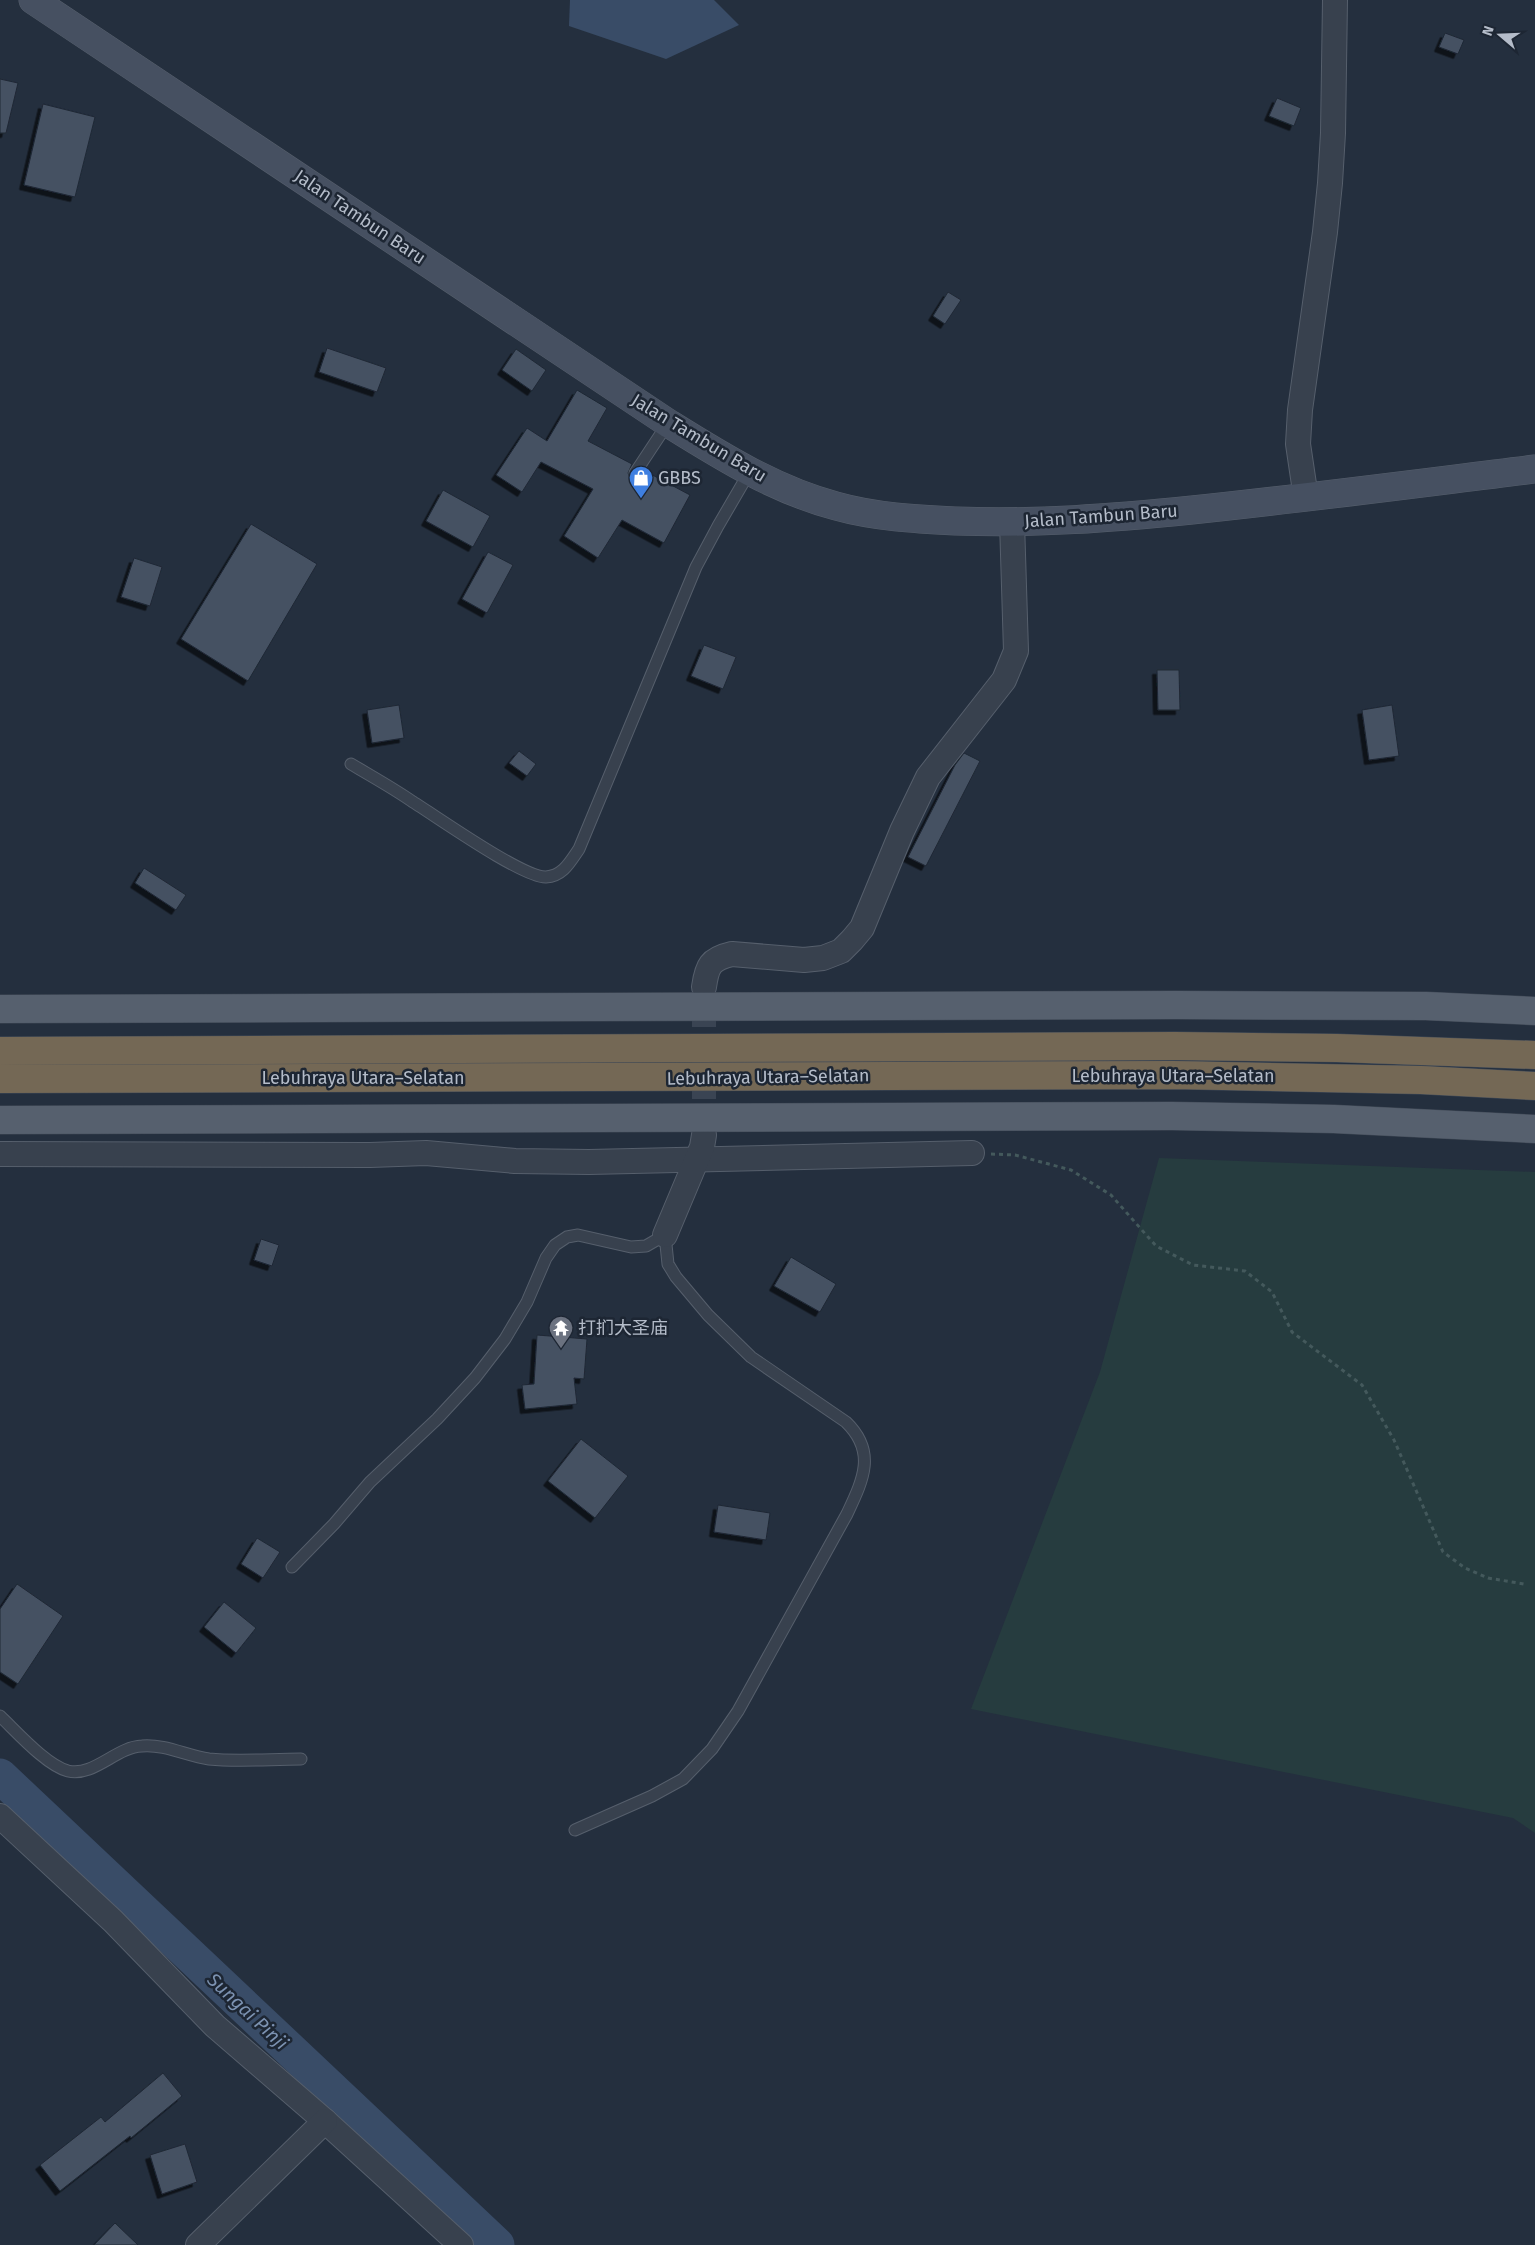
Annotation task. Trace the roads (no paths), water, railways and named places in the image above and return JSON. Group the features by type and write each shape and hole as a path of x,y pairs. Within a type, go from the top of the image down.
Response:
{"highway":[{"name":"Lebuhraya Utara–Selatan","path":"0,1051 1175,1046 1337,1048 1535,1055"},
{"name":"Lebuhraya Utara–Selatan","path":"0,1079 1173,1075 1420,1080 1535,1086"}],"main road":[{"name":"Jalan Tambun Baru","path":"33,0 668,424 750,472 803,496 871,514 920,519 1012,522 1104,520 1306,498 1535,469"},
{"path":"0,1009 1215,1005 1426,1006 1535,1011"},
{"path":"0,1120 1172,1116 1334,1119 1535,1129"}],"street":[{"path":"1306,498 1298,444 1300,410 1330,183 1333,133 1335,0"},
{"path":"704,987 706,972 713,961 722,956 732,954 804,960 823,958 841,951 862,928 902,831 928,777 1004,680 1011,666 1016,651 1012,522"},
{"path":"665,1235 697,1161 704,1134"},
{"path":"0,1154 370,1155 426,1153 515,1161 697,1161 972,1153"},
{"path":"0,1816 113,1921 215,2026 325,2121 461,2245"},
{"path":"198,2245 325,2121"}],"lane":[{"path":"635,473 668,424"},
{"path":"351,764 471,840 526,870 544,877 558,874 569,864 579,849 696,567 750,472"},
{"path":"292,1567 334,1524 370,1482 437,1419 475,1378 505,1340 527,1302 546,1258 555,1245 567,1237 578,1235 631,1248 646,1246 665,1235 668,1264 676,1277 708,1315 751,1357 846,1422 858,1434 864,1449 864,1467 858,1489 847,1514 738,1711 712,1749 683,1779 652,1796 575,1830"},
{"path":"0,1716 56,1766 77,1772 94,1766 125,1748 143,1746 167,1748 209,1759 301,1759"}],"water":[{"path":"570,0 714,0 739,25 666,59 569,26"}],"waterway":[{"name":"Sungai Pinji","path":"0,1776 497,2245"}],"tunnel":[{"path":"704,989 704,1135"}],"place":[{"name":"GBBS","path":"641,499"},
{"name":"打扪大圣庙","path":"561,1349"}]}
